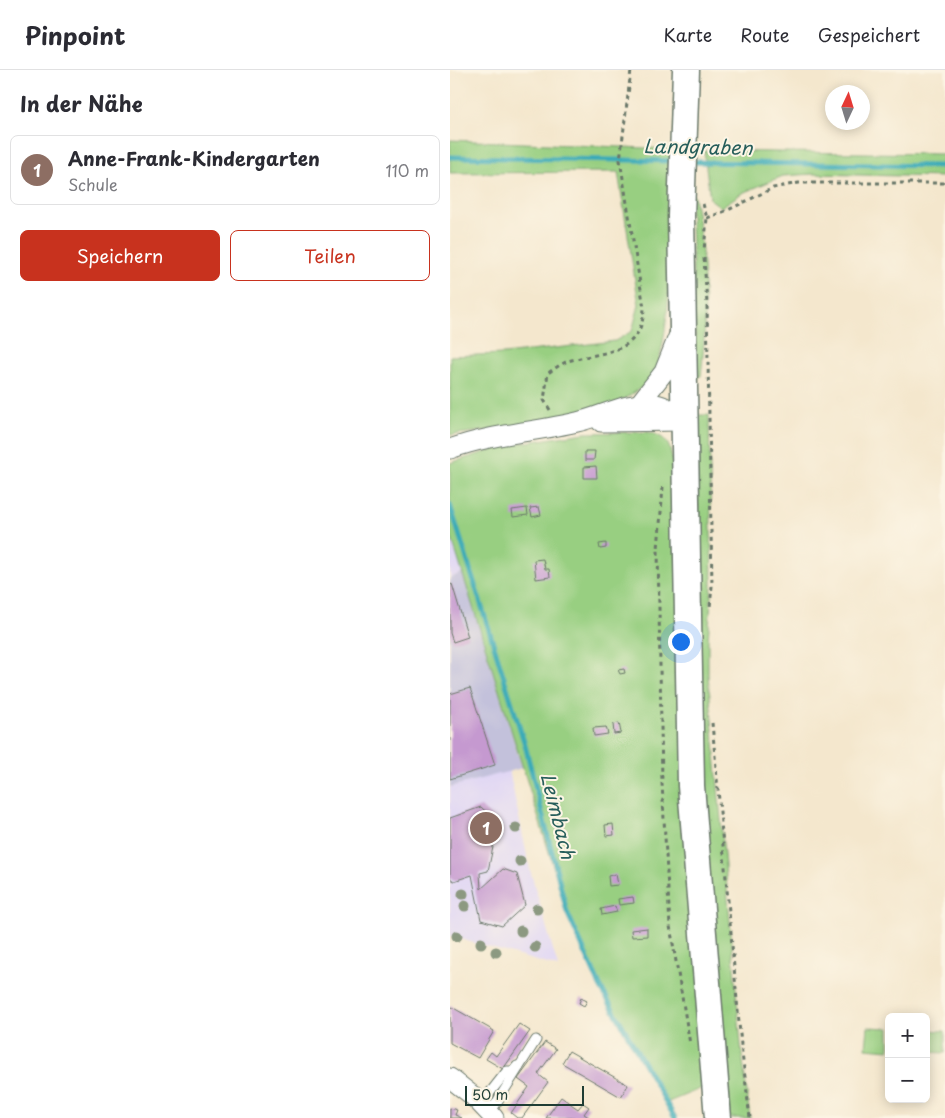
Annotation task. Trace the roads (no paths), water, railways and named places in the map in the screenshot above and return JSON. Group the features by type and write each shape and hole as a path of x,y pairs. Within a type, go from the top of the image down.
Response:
{"main road":[{"path":"686,70 681,180 682,328 691,786 718,1118"}],"street":[{"path":"639,404 664,372 682,328"},
{"path":"454,448 526,431 580,422 639,404 654,404 667,407 684,421"},
{"path":"580,422 684,421"},
{"path":"450,1078 488,1112"}],"lane":[{"path":"488,1112 507,1071 514,1071 536,1040"}],"waterway":[{"name":"Landgraben","path":"450,157 675,161"},
{"name":"Landgraben","path":"691,162 945,166"},
{"name":"Leimbach","path":"450,505 525,745 567,912 600,986 675,1118"}],"place":[{"name":"Anne-Frank-Kindergarten","path":"486,828"}]}
